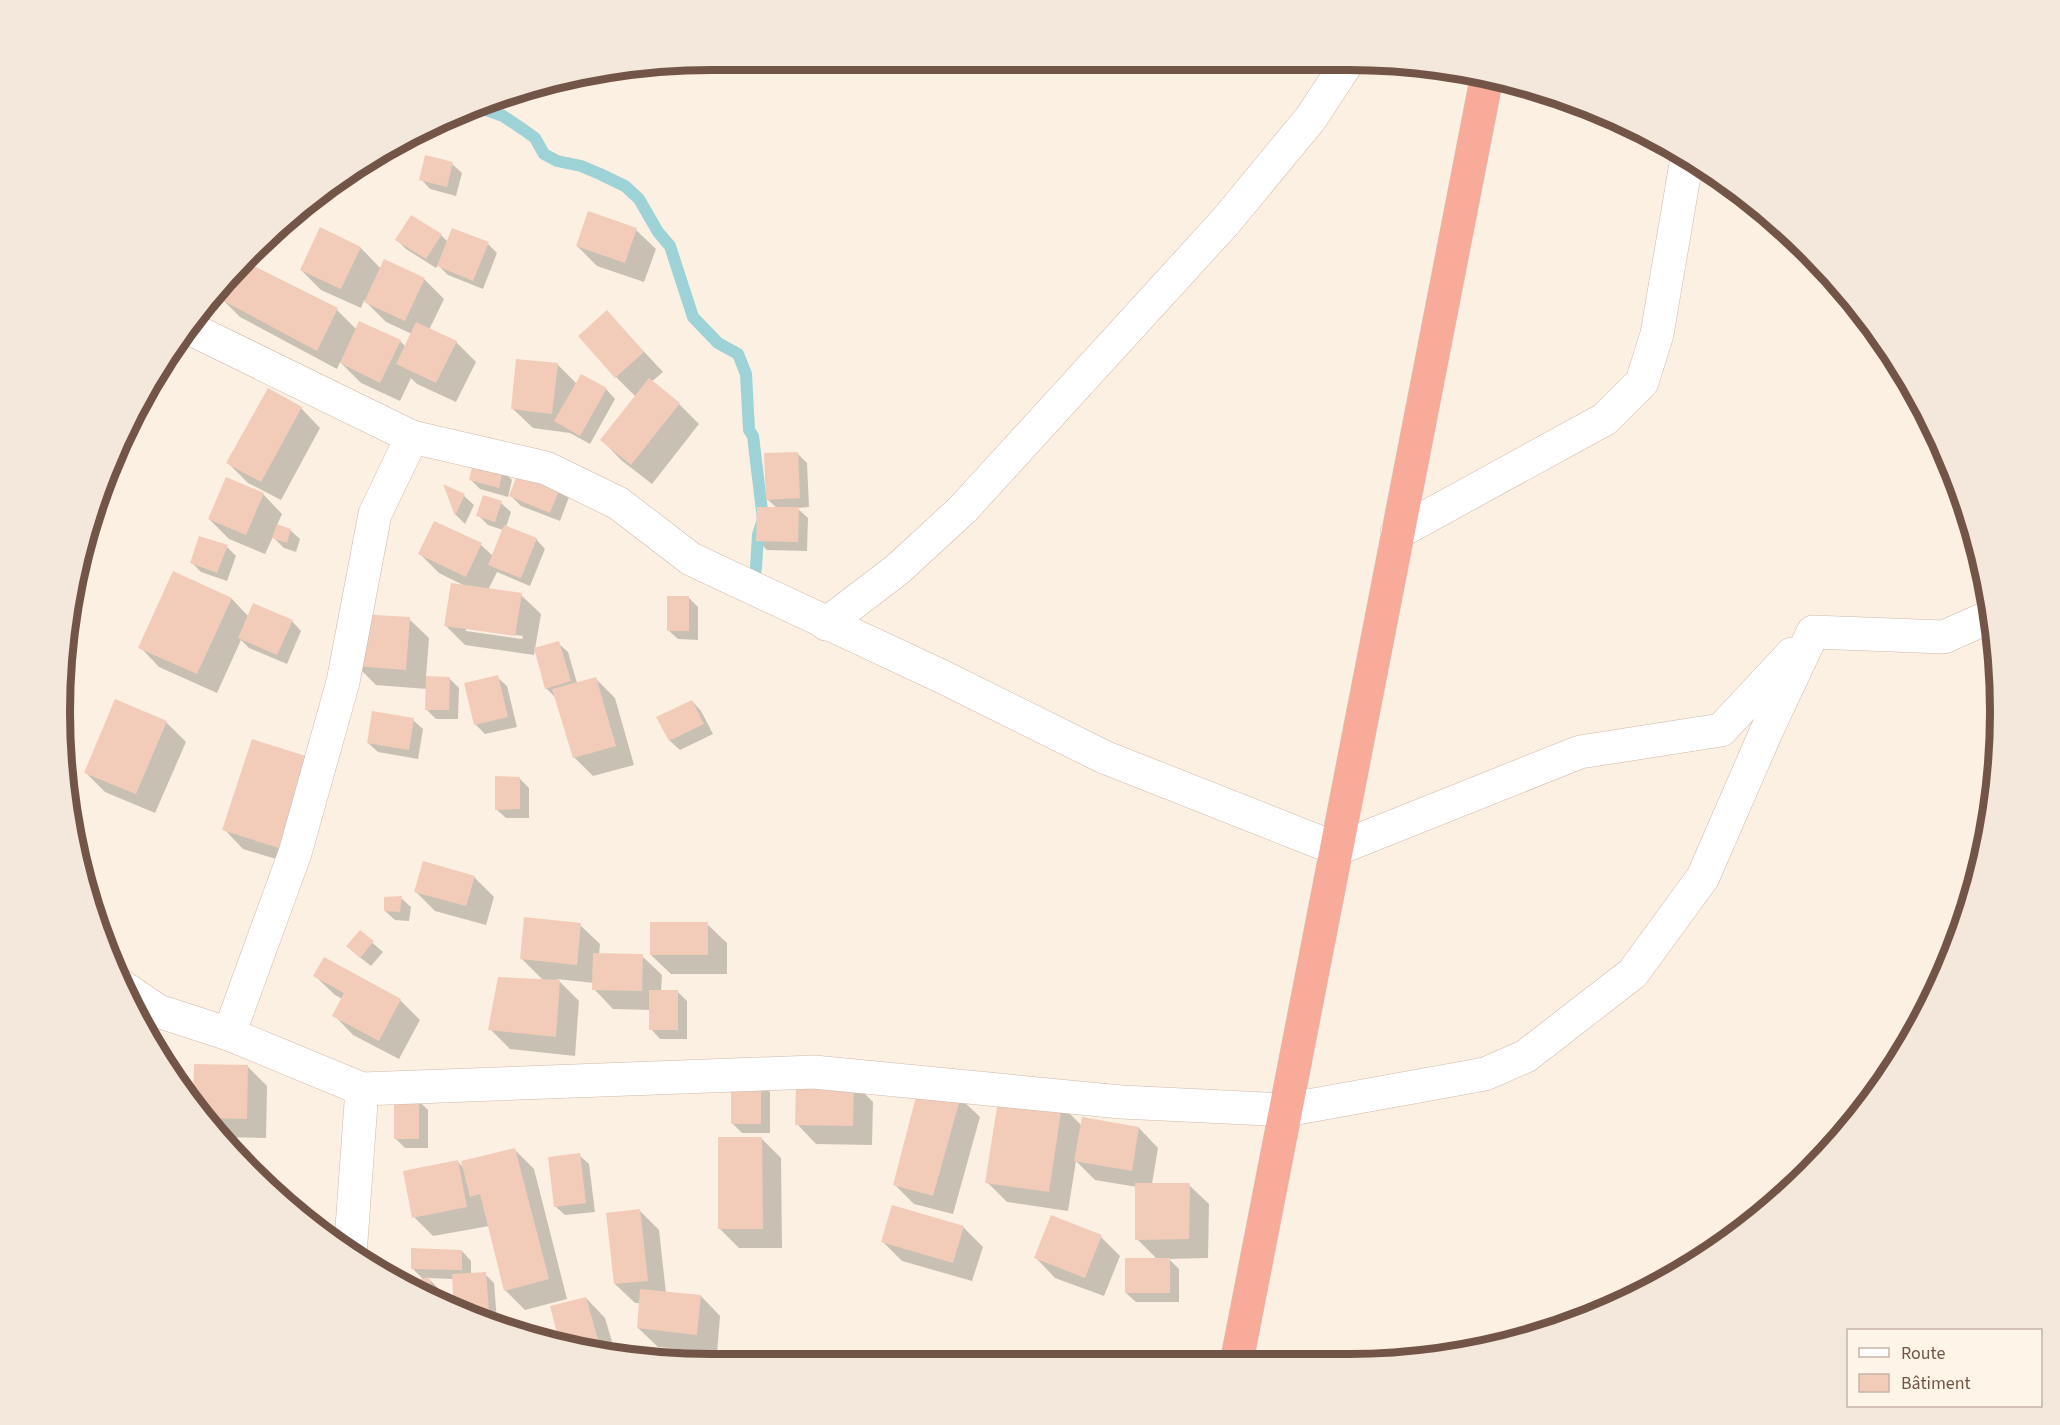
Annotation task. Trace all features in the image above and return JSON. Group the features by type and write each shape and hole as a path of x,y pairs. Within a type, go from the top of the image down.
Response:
{"highway":[{"path":"1238,1354 1485,86"}],"street":[{"path":"826,624 898,569 963,509 1226,221 1311,118 1342,70"},
{"path":"1397,533 1605,420 1642,382 1657,334 1685,167"},
{"path":"196,332 412,437 546,468 618,503 691,559 945,678 1104,757 1337,849 1580,752 1721,730 1813,632 1944,638 1982,620"},
{"path":"229,1034 295,854 343,682 375,514 412,437"},
{"path":"137,997 158,1011 229,1034 362,1089 814,1072 1121,1102 1286,1110 1485,1074 1526,1056 1633,973 1703,877 1766,732 1813,632"},
{"path":"351,1242 362,1089"}],"building":[{"path":"425,155 453,162 447,187 419,180"},
{"path":"588,211 637,228 625,263 576,246"},
{"path":"411,215 442,234 426,259 395,240"},
{"path":"320,227 361,247 341,289 300,270"},
{"path":"452,228 489,242 473,281 437,266"},
{"path":"384,259 425,278 405,321 364,302"},
{"path":"253,265 338,308 317,351 221,300"},
{"path":"607,310 644,352 615,378 578,336"},
{"path":"359,321 401,340 380,383 340,363"},
{"path":"416,322 457,341 436,383 396,364"},
{"path":"516,359 558,363 552,414 511,409"},
{"path":"581,374 607,388 580,436 554,421"},
{"path":"649,378 680,403 631,465 600,440"},
{"path":"268,388 302,407 261,482 226,463"},
{"path":"798,452 800,498 766,500 764,453"},
{"path":"473,463 503,469 499,488 469,480"},
{"path":"519,470 561,486 550,513 509,496"},
{"path":"226,477 264,493 246,535 208,519"},
{"path":"443,484 465,494 455,516"},
{"path":"483,495 502,501 495,522 476,516"},
{"path":"757,507 799,507 798,542 756,541"},
{"path":"434,521 482,543 466,577 418,554"},
{"path":"277,524 291,529 287,543 272,538"},
{"path":"504,525 537,538 521,578 488,565"},
{"path":"199,536 228,545 217,573 190,563"},
{"path":"173,571 232,598 197,674 138,648"},
{"path":"451,583 522,593 515,636 444,626"},
{"path":"667,596 689,596 689,631 667,631"},
{"path":"253,603 293,620 277,655 238,638"},
{"path":"359,614 410,617 406,670 355,666"},
{"path":"559,641 571,681 545,689 534,648"},
{"path":"498,675 508,717 474,725 464,683"},
{"path":"426,676 450,677 449,710 425,710"},
{"path":"596,677 616,746 573,758 552,689"},
{"path":"115,699 167,721 136,794 84,773"},
{"path":"692,700 704,724 669,741 656,717"},
{"path":"372,711 414,718 409,750 367,743"},
{"path":"252,739 312,758 282,849 222,830"},
{"path":"495,776 520,777 520,809 495,810"},
{"path":"423,861 475,876 466,906 414,892"},
{"path":"402,896 400,912 384,911 384,897"},
{"path":"524,917 581,923 577,965 520,959"},
{"path":"650,922 708,922 708,955 650,955"},
{"path":"360,930 374,941 360,958 346,946"},
{"path":"593,953 643,954 642,991 592,990"},
{"path":"324,957 401,999 379,1041 332,1016 344,993 313,976"},
{"path":"498,977 560,980 556,1037 488,1030"},
{"path":"649,990 678,990 678,1030 649,1030"},
{"path":"194,1064 248,1065 247,1119 215,1118 193,1089"},
{"path":"796,1080 854,1081 853,1126 795,1125"},
{"path":"731,1081 761,1081 761,1124 731,1124"},
{"path":"919,1085 961,1096 933,1196 893,1185"},
{"path":"999,1094 1062,1105 1049,1192 985,1183"},
{"path":"394,1099 419,1099 419,1139 394,1139"},
{"path":"1082,1117 1139,1127 1132,1171 1074,1161"},
{"path":"718,1137 762,1137 763,1229 718,1229"},
{"path":"515,1148 549,1279 504,1291 480,1194 470,1197 461,1161"},
{"path":"580,1153 586,1203 554,1207 548,1157"},
{"path":"458,1160 467,1207 412,1218 403,1171"},
{"path":"1135,1183 1190,1183 1189,1239 1135,1240"},
{"path":"892,1205 964,1226 953,1263 881,1242"},
{"path":"640,1209 648,1281 614,1284 606,1213"},
{"path":"1051,1215 1102,1235 1085,1278 1034,1258"},
{"path":"411,1248 462,1250 462,1270 411,1269"},
{"path":"1125,1258 1170,1258 1170,1293 1125,1293"},
{"path":"486,1272 489,1312 453,1300 452,1274"},
{"path":"429,1277 432,1290 429,1288 414,1280"},
{"path":"640,1289 701,1295 697,1335 637,1328"},
{"path":"586,1297 599,1344 558,1336 550,1306"}],"waterway":[{"path":"489,111 503,116 535,138 544,154 557,161 581,166 600,174 625,186 639,199 658,232 670,246 693,317 718,343 738,354 746,374 749,430 753,436 763,519 758,535 753,585"}]}
